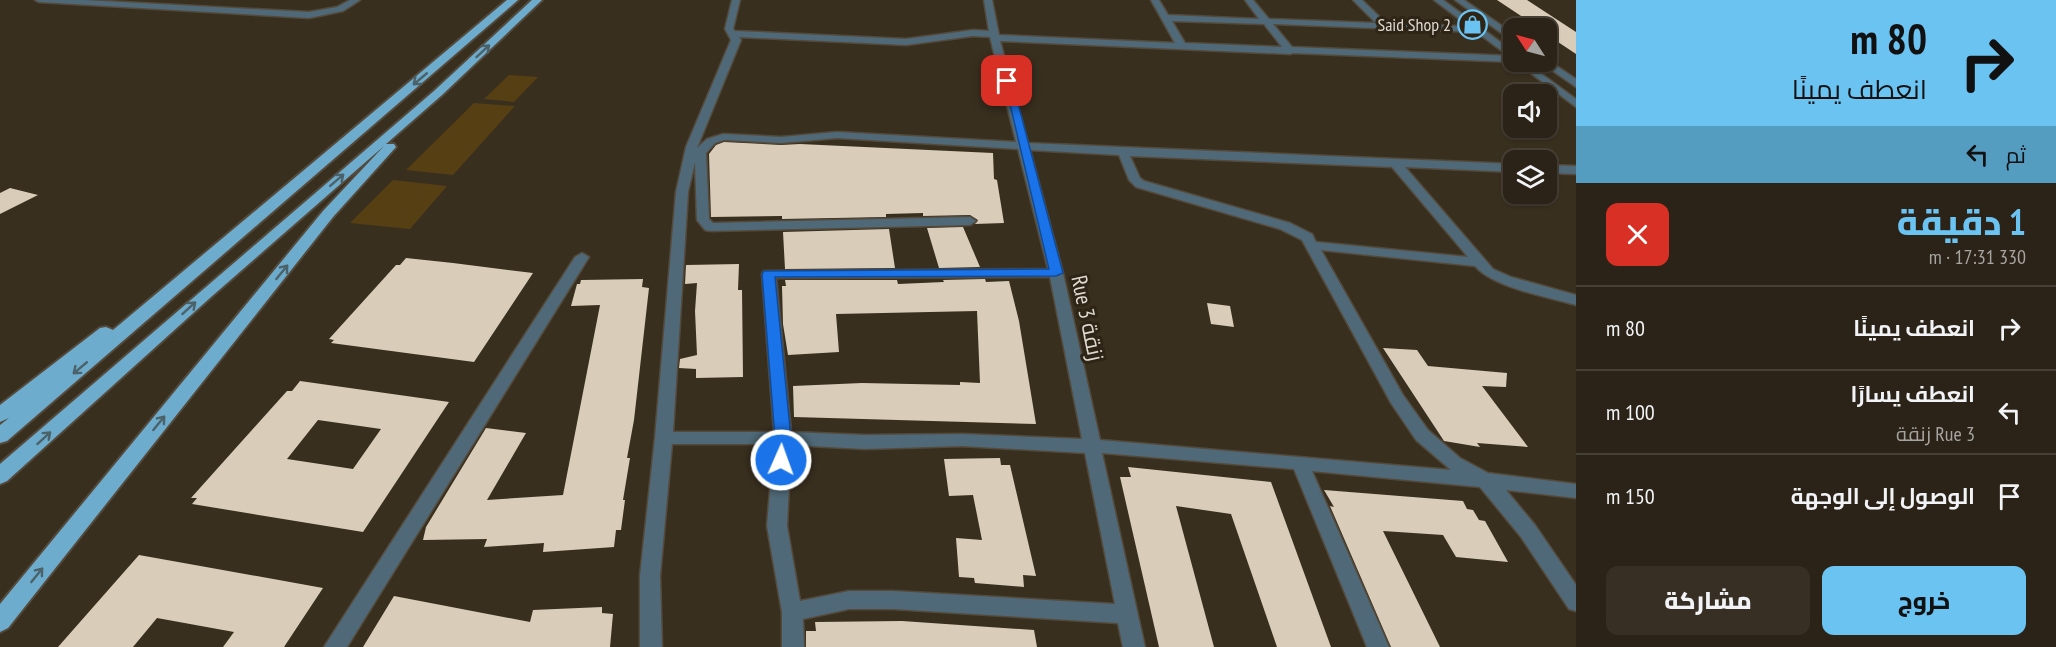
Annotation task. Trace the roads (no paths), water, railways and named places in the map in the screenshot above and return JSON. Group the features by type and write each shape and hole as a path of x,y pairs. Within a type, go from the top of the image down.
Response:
{"highway":[{"path":"0,436 513,0"},
{"path":"0,476 205,294 438,93 537,0"},
{"path":"0,621 328,214 438,93"},
{"path":"0,415 356,133"}],"street":[{"path":"39,0 309,15 340,9 356,0"},
{"path":"651,647 650,576 664,438 682,192 692,147 736,40 729,29 736,0"},
{"name":"Rue 3 زنقة","path":"988,0 995,36 1056,273 1134,647"},
{"path":"1155,0 1182,46"},
{"path":"1249,0 1290,51"},
{"path":"1357,0 1384,26"},
{"path":"1438,0 1503,50"},
{"path":"1459,0 1503,31"},
{"path":"1166,18 1476,29"},
{"path":"734,34 906,42 973,33 1182,46 1503,58"},
{"path":"1557,71 1576,84"},
{"path":"1533,72 1576,104"},
{"path":"970,221 710,227 703,220 700,152 711,141 723,137 781,140 829,135 1123,152 1503,168"},
{"path":"1123,152 1135,180 1140,184 1292,229 1307,237 1366,345 1414,424 1431,445 1454,463 1485,480 1528,531 1576,602"},
{"path":"1395,163 1477,262 1499,278 1576,300"},
{"path":"1557,169 1576,170"},
{"path":"1311,245 1477,262"},
{"path":"335,647 582,257"},
{"path":"793,647 792,612 777,526 783,438 769,274 1056,273"},
{"path":"664,438 783,438 865,442 962,440 1091,446 1485,480 1576,491"},
{"path":"1300,463 1378,647"},
{"path":"792,612 849,600 892,600 1126,614"}],"place":[{"name":"Said Shop 2","path":"1472,25"}]}
